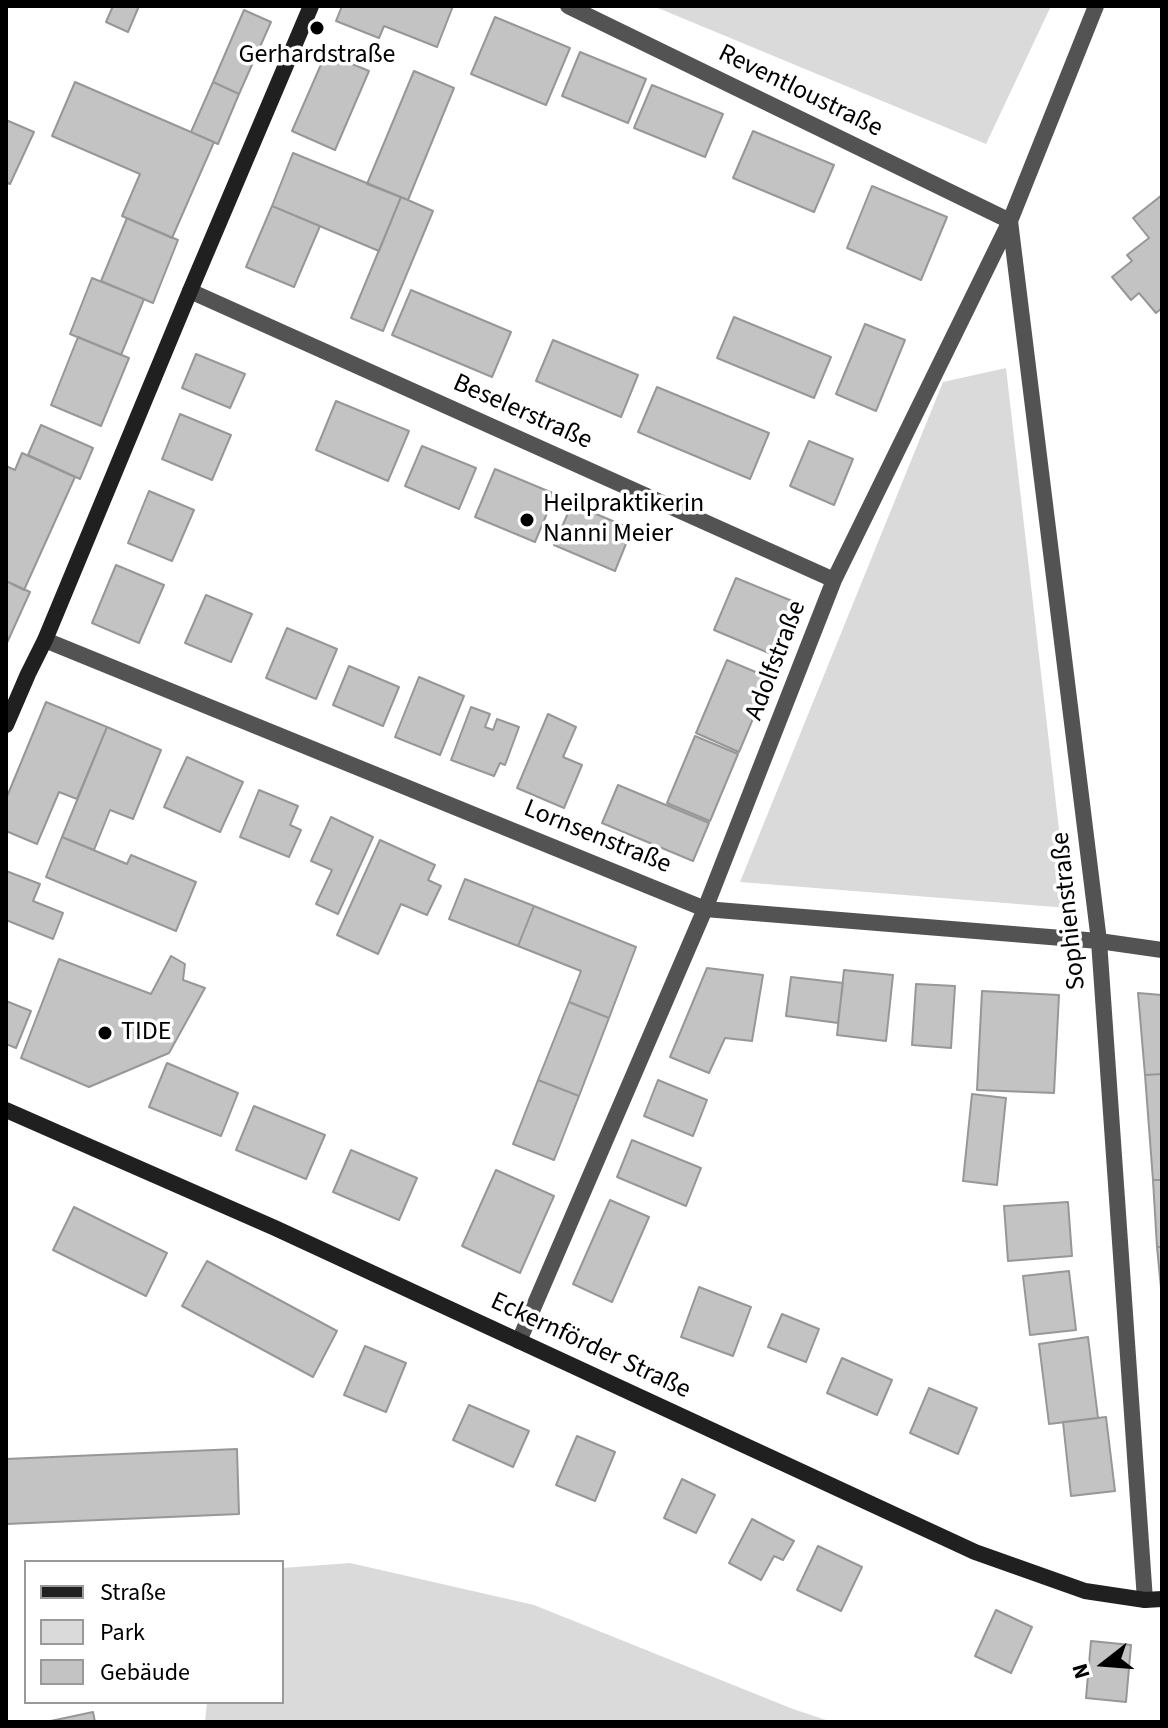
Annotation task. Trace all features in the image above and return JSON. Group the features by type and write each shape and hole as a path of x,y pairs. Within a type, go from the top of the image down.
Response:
{"street":[{"path":"6,725 45,640 311,6"},
{"name":"Reventloustraße","path":"568,6 1010,221"},
{"name":"Adolfstraße","path":"519,1341 705,909 834,580 1010,221 1096,6"},
{"name":"Sophienstraße","path":"1010,221 1099,941 1154,1599"},
{"name":"Beselerstraße","path":"190,291 834,580"},
{"name":"Lornsenstraße","path":"45,640 705,909 1099,941 1162,950"},
{"name":"Eckernförder Straße","path":"6,1110 234,1210 975,1552 1085,1591 1154,1599"}],"green space":[{"path":"653,6 1051,6 986,144"},
{"path":"1006,368 1068,908 740,882 943,382"},
{"path":"350,1563 534,1605 832,1722 205,1722 207,1704 284,1704 284,1568"}],"building":[{"path":"113,6 139,6 128,32 106,22"},
{"path":"342,6 453,6 437,47 384,26 379,38 336,21"},
{"path":"244,10 271,22 239,94 213,82"},
{"path":"495,17 570,48 546,105 471,74"},
{"path":"580,52 646,79 628,123 562,96"},
{"path":"326,53 369,71 335,150 292,131"},
{"path":"414,71 454,88 408,200 367,184"},
{"path":"75,82 214,142 172,238 122,216 140,174 52,136"},
{"path":"213,82 239,94 218,144 191,132"},
{"path":"652,85 723,114 705,157 634,128"},
{"path":"6,120 34,132 10,184 6,182"},
{"path":"753,131 834,165 814,212 733,178"},
{"path":"293,153 401,197 379,251 272,206"},
{"path":"872,186 947,217 921,280 847,248"},
{"path":"1162,195 1162,308 1156,313 1139,293 1131,300 1112,277 1132,261 1127,255 1149,238 1133,218"},
{"path":"401,197 433,211 383,331 351,318"},
{"path":"272,206 320,226 294,287 246,267"},
{"path":"127,218 178,240 153,303 101,281"},
{"path":"92,278 144,299 121,355 70,334"},
{"path":"411,290 511,332 492,377 392,335"},
{"path":"734,317 831,357 814,398 717,358"},
{"path":"865,324 905,340 876,411 836,394"},
{"path":"78,337 129,358 101,426 51,405"},
{"path":"553,340 638,375 621,417 536,381"},
{"path":"196,354 245,374 230,408 182,388"},
{"path":"657,387 769,433 750,479 638,432"},
{"path":"336,401 409,431 388,481 316,450"},
{"path":"180,414 231,435 212,480 162,459"},
{"path":"41,425 93,448 80,479 28,455"},
{"path":"809,441 853,459 834,505 790,486"},
{"path":"422,446 476,468 459,509 405,486"},
{"path":"22,453 75,477 24,590 6,581 6,466 15,470"},
{"path":"495,469 555,494 535,542 475,517"},
{"path":"149,491 194,510 172,561 128,543"},
{"path":"572,504 632,529 615,571 554,545"},
{"path":"116,565 164,585 139,643 92,623"},
{"path":"736,578 797,603 776,656 714,630"},
{"path":"6,581 30,592 6,645"},
{"path":"206,595 252,614 231,662 185,643"},
{"path":"287,628 337,649 316,699 266,678"},
{"path":"727,660 770,678 739,752 696,733"},
{"path":"349,666 399,687 383,726 333,705"},
{"path":"419,677 464,696 440,755 395,737"},
{"path":"46,702 107,727 77,799 59,792 37,844 6,831 6,799"},
{"path":"471,707 490,714 485,727 493,730 497,719 519,727 505,765 500,763 494,776 451,760"},
{"path":"548,714 576,727 563,757 582,765 564,808 517,788"},
{"path":"107,727 161,750 133,819 110,810 94,850 62,837"},
{"path":"695,736 738,754 710,821 667,803"},
{"path":"187,757 243,782 220,832 164,807"},
{"path":"618,785 709,823 693,861 602,823"},
{"path":"259,790 298,806 290,825 301,830 289,857 240,837"},
{"path":"331,817 373,837 338,914 316,904 332,870 311,861"},
{"path":"62,837 127,864 131,855 196,882 176,931 46,877"},
{"path":"380,840 435,865 428,880 441,886 427,915 401,904 378,954 337,935"},
{"path":"6,871 40,884 33,901 63,913 53,939 6,920"},
{"path":"465,879 534,906 518,946 449,919"},
{"path":"534,906 636,947 609,1018 569,1002 581,971 518,946"},
{"name":"TIDE","path":"171,956 185,964 183,980 205,988 169,1053 89,1087 21,1058 59,959 151,994"},
{"path":"707,968 763,975 752,1041 725,1038 709,1073 670,1057"},
{"path":"844,970 893,975 886,1041 837,1035"},
{"path":"791,977 843,983 838,1023 786,1016"},
{"path":"916,984 955,986 951,1048 912,1045"},
{"path":"982,991 1059,995 1054,1093 977,1090"},
{"path":"1138,993 1162,995 1162,1074 1145,1075"},
{"path":"6,1001 31,1011 16,1048 6,1044"},
{"path":"569,1002 609,1018 579,1096 538,1080"},
{"path":"167,1063 238,1093 221,1136 149,1107"},
{"path":"1162,1074 1162,1180 1153,1180 1145,1075"},
{"path":"538,1080 579,1096 554,1160 513,1144"},
{"path":"658,1080 707,1100 693,1136 644,1116"},
{"path":"972,1094 1006,1098 997,1185 963,1181"},
{"path":"254,1106 325,1135 306,1179 236,1150"},
{"path":"632,1140 701,1168 686,1206 617,1177"},
{"path":"351,1150 417,1178 399,1220 333,1192"},
{"path":"496,1170 554,1196 520,1273 462,1246"},
{"path":"1153,1180 1162,1180 1162,1247 1157,1247"},
{"path":"610,1200 649,1217 612,1302 573,1284"},
{"path":"1068,1202 1072,1256 1008,1261 1004,1206"},
{"path":"74,1207 167,1253 146,1296 53,1250"},
{"path":"1157,1247 1162,1247 1162,1288 1161,1288"},
{"path":"207,1261 337,1331 313,1377 182,1306"},
{"path":"1069,1271 1076,1330 1030,1335 1023,1276"},
{"path":"699,1287 751,1307 733,1356 681,1337"},
{"path":"782,1314 819,1329 806,1362 768,1347"},
{"path":"1088,1337 1098,1418 1049,1424 1039,1344"},
{"path":"365,1346 406,1363 386,1412 344,1395"},
{"path":"842,1358 892,1380 877,1415 827,1393"},
{"path":"929,1388 977,1408 958,1454 910,1433"},
{"path":"469,1405 529,1431 513,1467 453,1440"},
{"path":"1106,1417 1115,1491 1071,1496 1063,1422"},
{"path":"577,1436 615,1452 595,1501 556,1485"},
{"path":"237,1449 239,1514 6,1524 6,1459"},
{"path":"682,1479 715,1495 696,1533 664,1518"},
{"path":"752,1519 794,1541 783,1560 774,1556 761,1580 729,1563"},
{"path":"818,1546 862,1567 841,1611 797,1590"},
{"path":"996,1610 1032,1627 1011,1673 975,1656"},
{"path":"1091,1641 1131,1645 1126,1702 1086,1698"},
{"path":"93,1712 95,1722 46,1722"}],"place":[{"name":"Gerhardstraße","path":"317,28"},
{"name":"Heilpraktikerin Nanni Meier","path":"527,520"},
{"name":"TIDE","path":"105,1033"}]}
